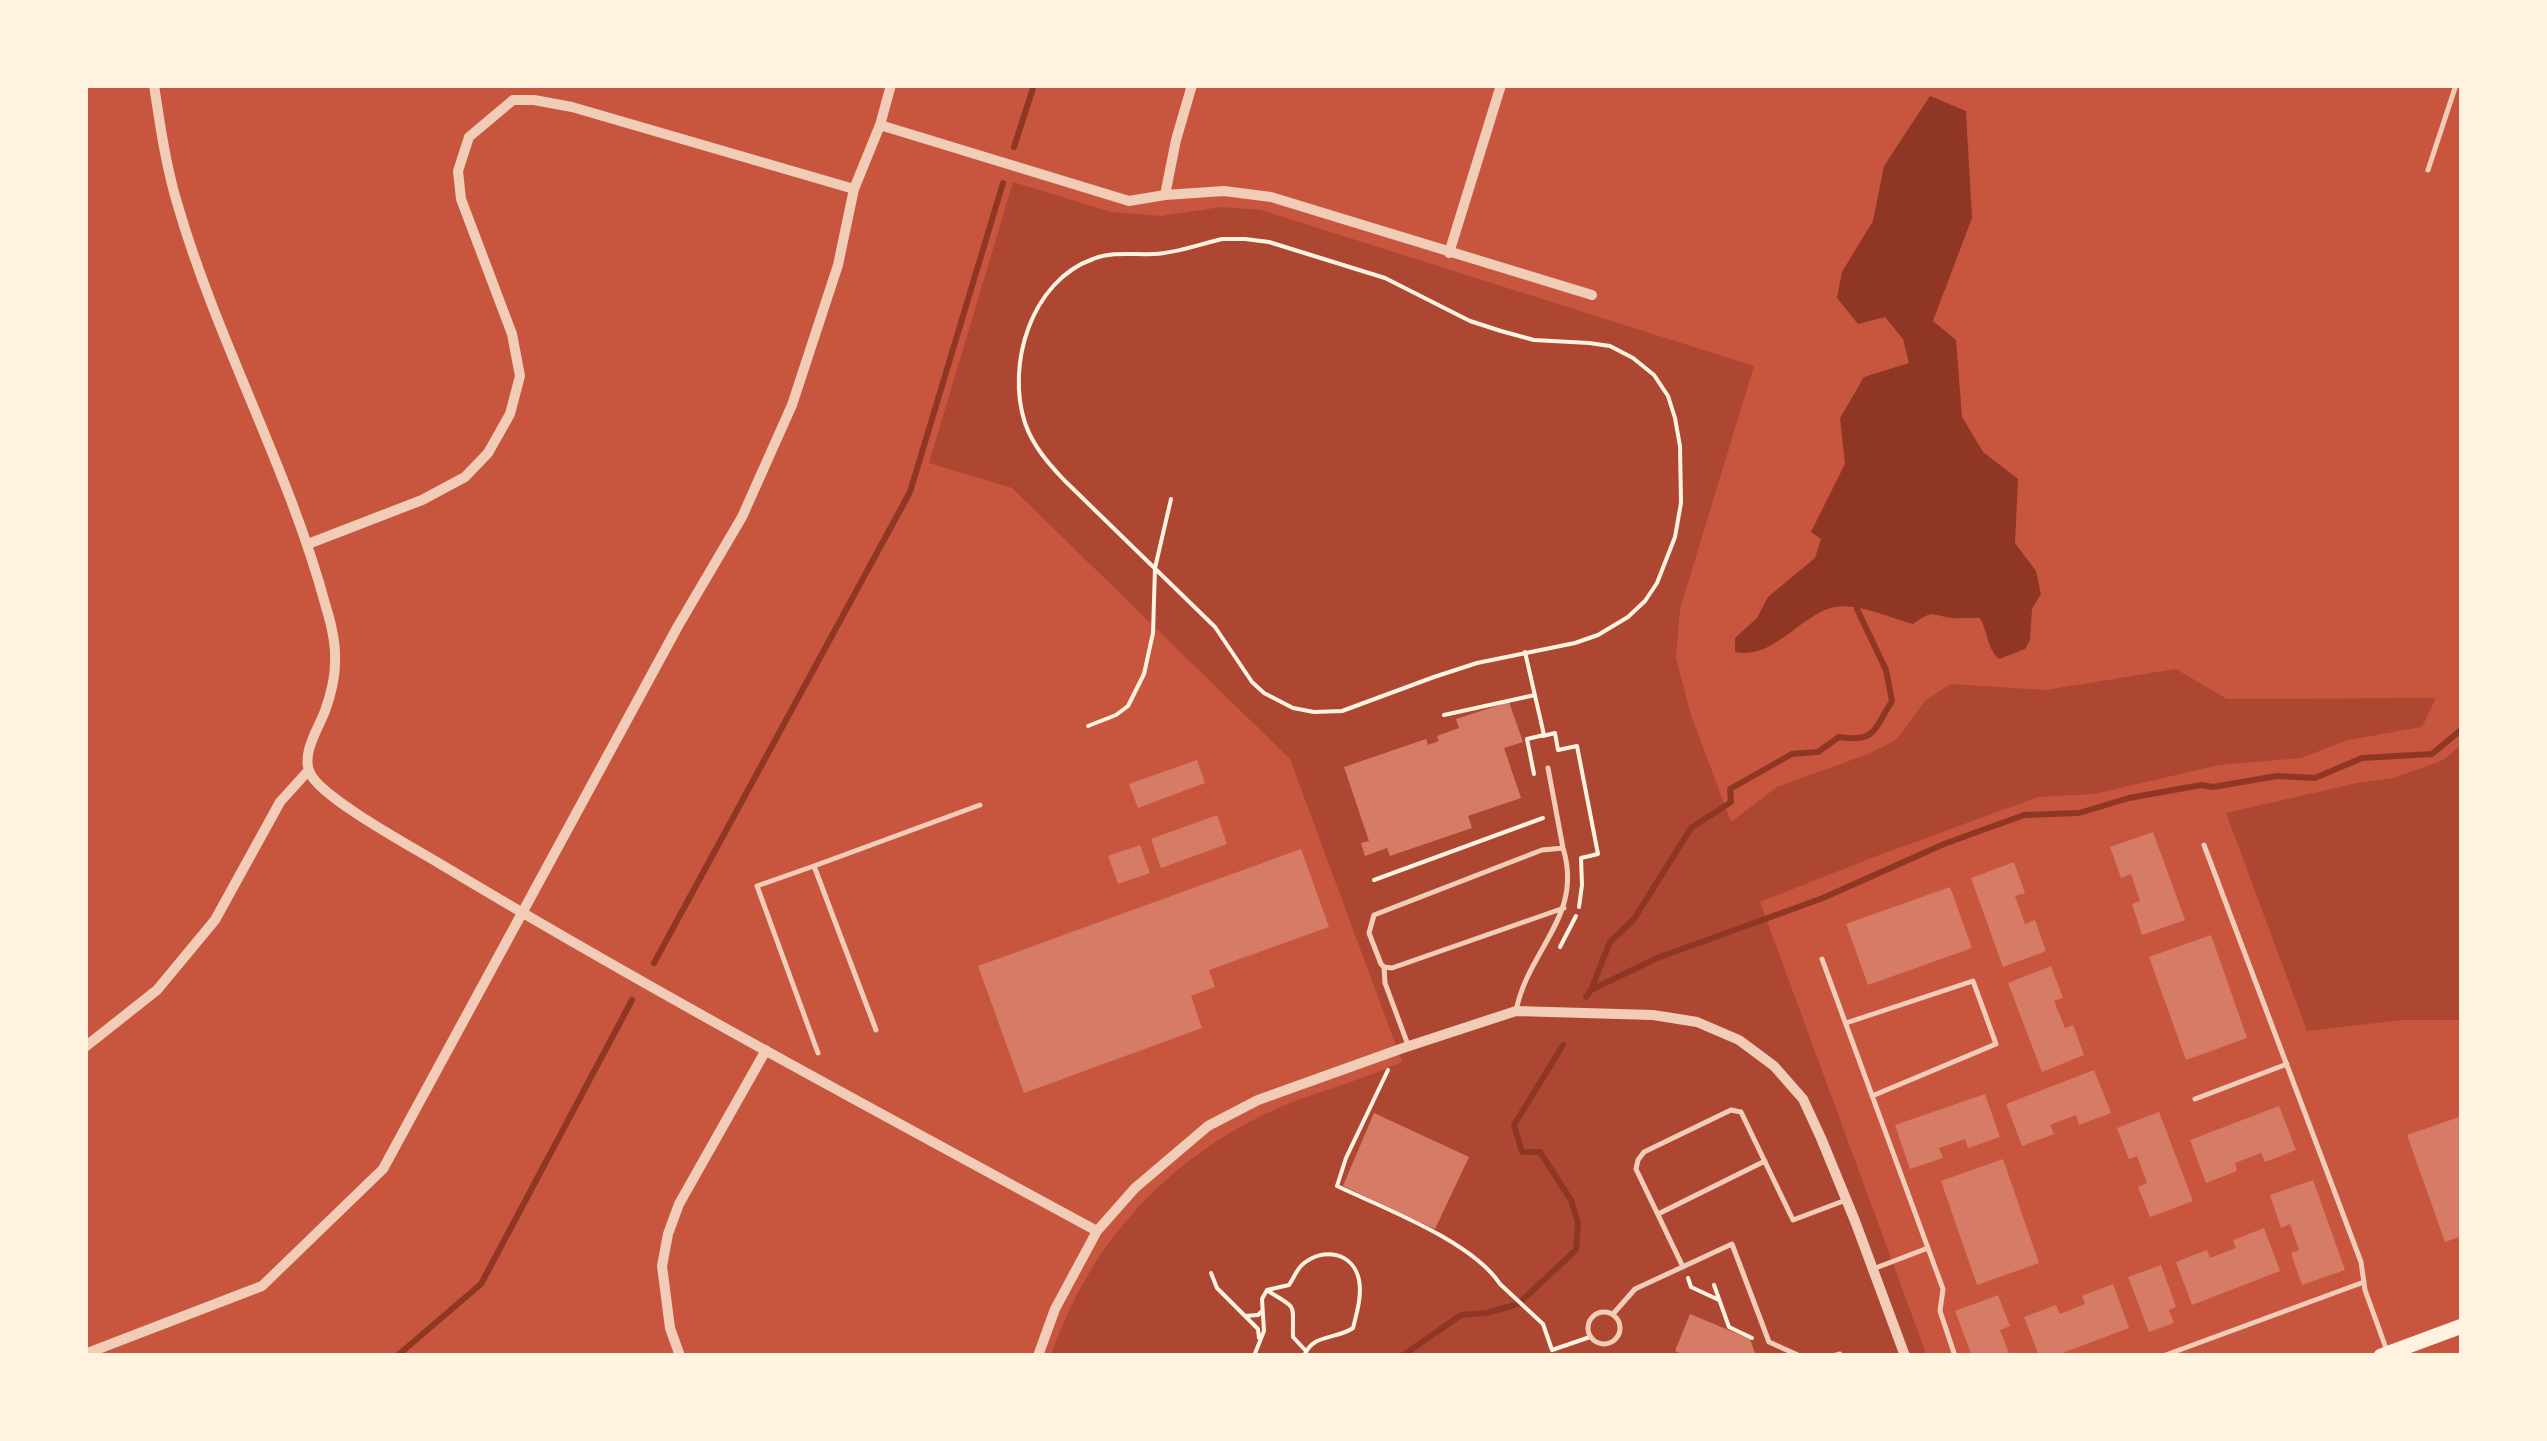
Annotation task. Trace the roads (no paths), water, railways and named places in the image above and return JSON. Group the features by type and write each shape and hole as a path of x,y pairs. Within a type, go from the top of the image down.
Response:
{"main road":[{"path":"2385,1355 2462,1326"}],"street":[{"path":"85,1048 157,990 214,920 280,802 308,771 310,747 326,707 336,662 328,612 308,544 207,294 177,204 154,85"},
{"path":"508,85 513,100"},
{"path":"85,1354 262,1286 382,1169 678,626 742,517 792,404 838,266 854,189 880,125 891,85"},
{"path":"1165,195 1192,85"},
{"path":"1449,253 1501,85"},
{"path":"308,544 422,500 465,476 488,453 510,414 520,376 512,334 461,200 458,172 469,136 513,100 572,106 854,189"},
{"path":"880,125 1129,202 1224,191 1271,197 1592,295"},
{"path":"308,771 318,786 354,812 522,914 1098,1231"},
{"path":"1038,1356 1055,1310 1098,1231 1135,1188 1208,1126 1258,1100 1516,1011 1653,1015 1696,1022 1739,1040 1774,1066 1802,1099 1822,1138 1906,1356"},
{"path":"680,1356 670,1328 662,1266 668,1234 679,1204 766,1050"}],"lane":[{"path":"2428,170 2456,85"},
{"path":"1516,1011 1520,991 1564,908 1568,892 1567,859 1548,768"},
{"path":"818,1052 757,886 980,806"},
{"path":"2204,844 2361,1262 2385,1355"},
{"path":"1406,1047 1385,983 1384,967 1369,933 1374,915 1542,850 1564,848"},
{"path":"814,866 876,1030"},
{"path":"1384,967 1392,968 1564,908"},
{"path":"1822,959 1943,1289 1940,1311 1955,1356"},
{"path":"1846,1024 1972,981 1996,1044 1872,1096"},
{"path":"2195,1098 2287,1064"},
{"path":"1683,1267 1636,1170 1638,1160 1644,1152 1731,1110 1742,1112 1793,1220 1846,1200"},
{"path":"1658,1214 1765,1161"},
{"path":"1613,1314 1635,1289 1732,1244 1769,1342 1800,1356"},
{"path":"1873,1269 1928,1248"},
{"path":"2163,1356 2364,1282"},
{"path":"1602,1311 1613,1314 1620,1324 1618,1336 1606,1344 1590,1337 1587,1327 1592,1316 1602,1311"},
{"path":"1597,1356 1598,1342"}],"waterway":[{"path":"1014,147 1034,85"},
{"path":"654,963 910,492 1003,183"},
{"path":"1586,997 1610,942 1634,919 1691,828 1731,802 1730,789 1792,754 1818,752 1839,737 1860,738 1873,732 1892,701 1886,670 1857,609"},
{"path":"1591,990 1657,958 1823,898 1944,844 2024,815 2079,813 2129,798 2201,785 2213,787 2277,776 2315,778 2362,758 2432,754 2462,729"},
{"path":"397,1356 481,1284 632,1000"},
{"path":"1402,1356 1461,1315 1518,1304 1576,1250 1578,1223 1571,1200 1540,1152 1522,1152 1514,1125 1563,1045"}]}
